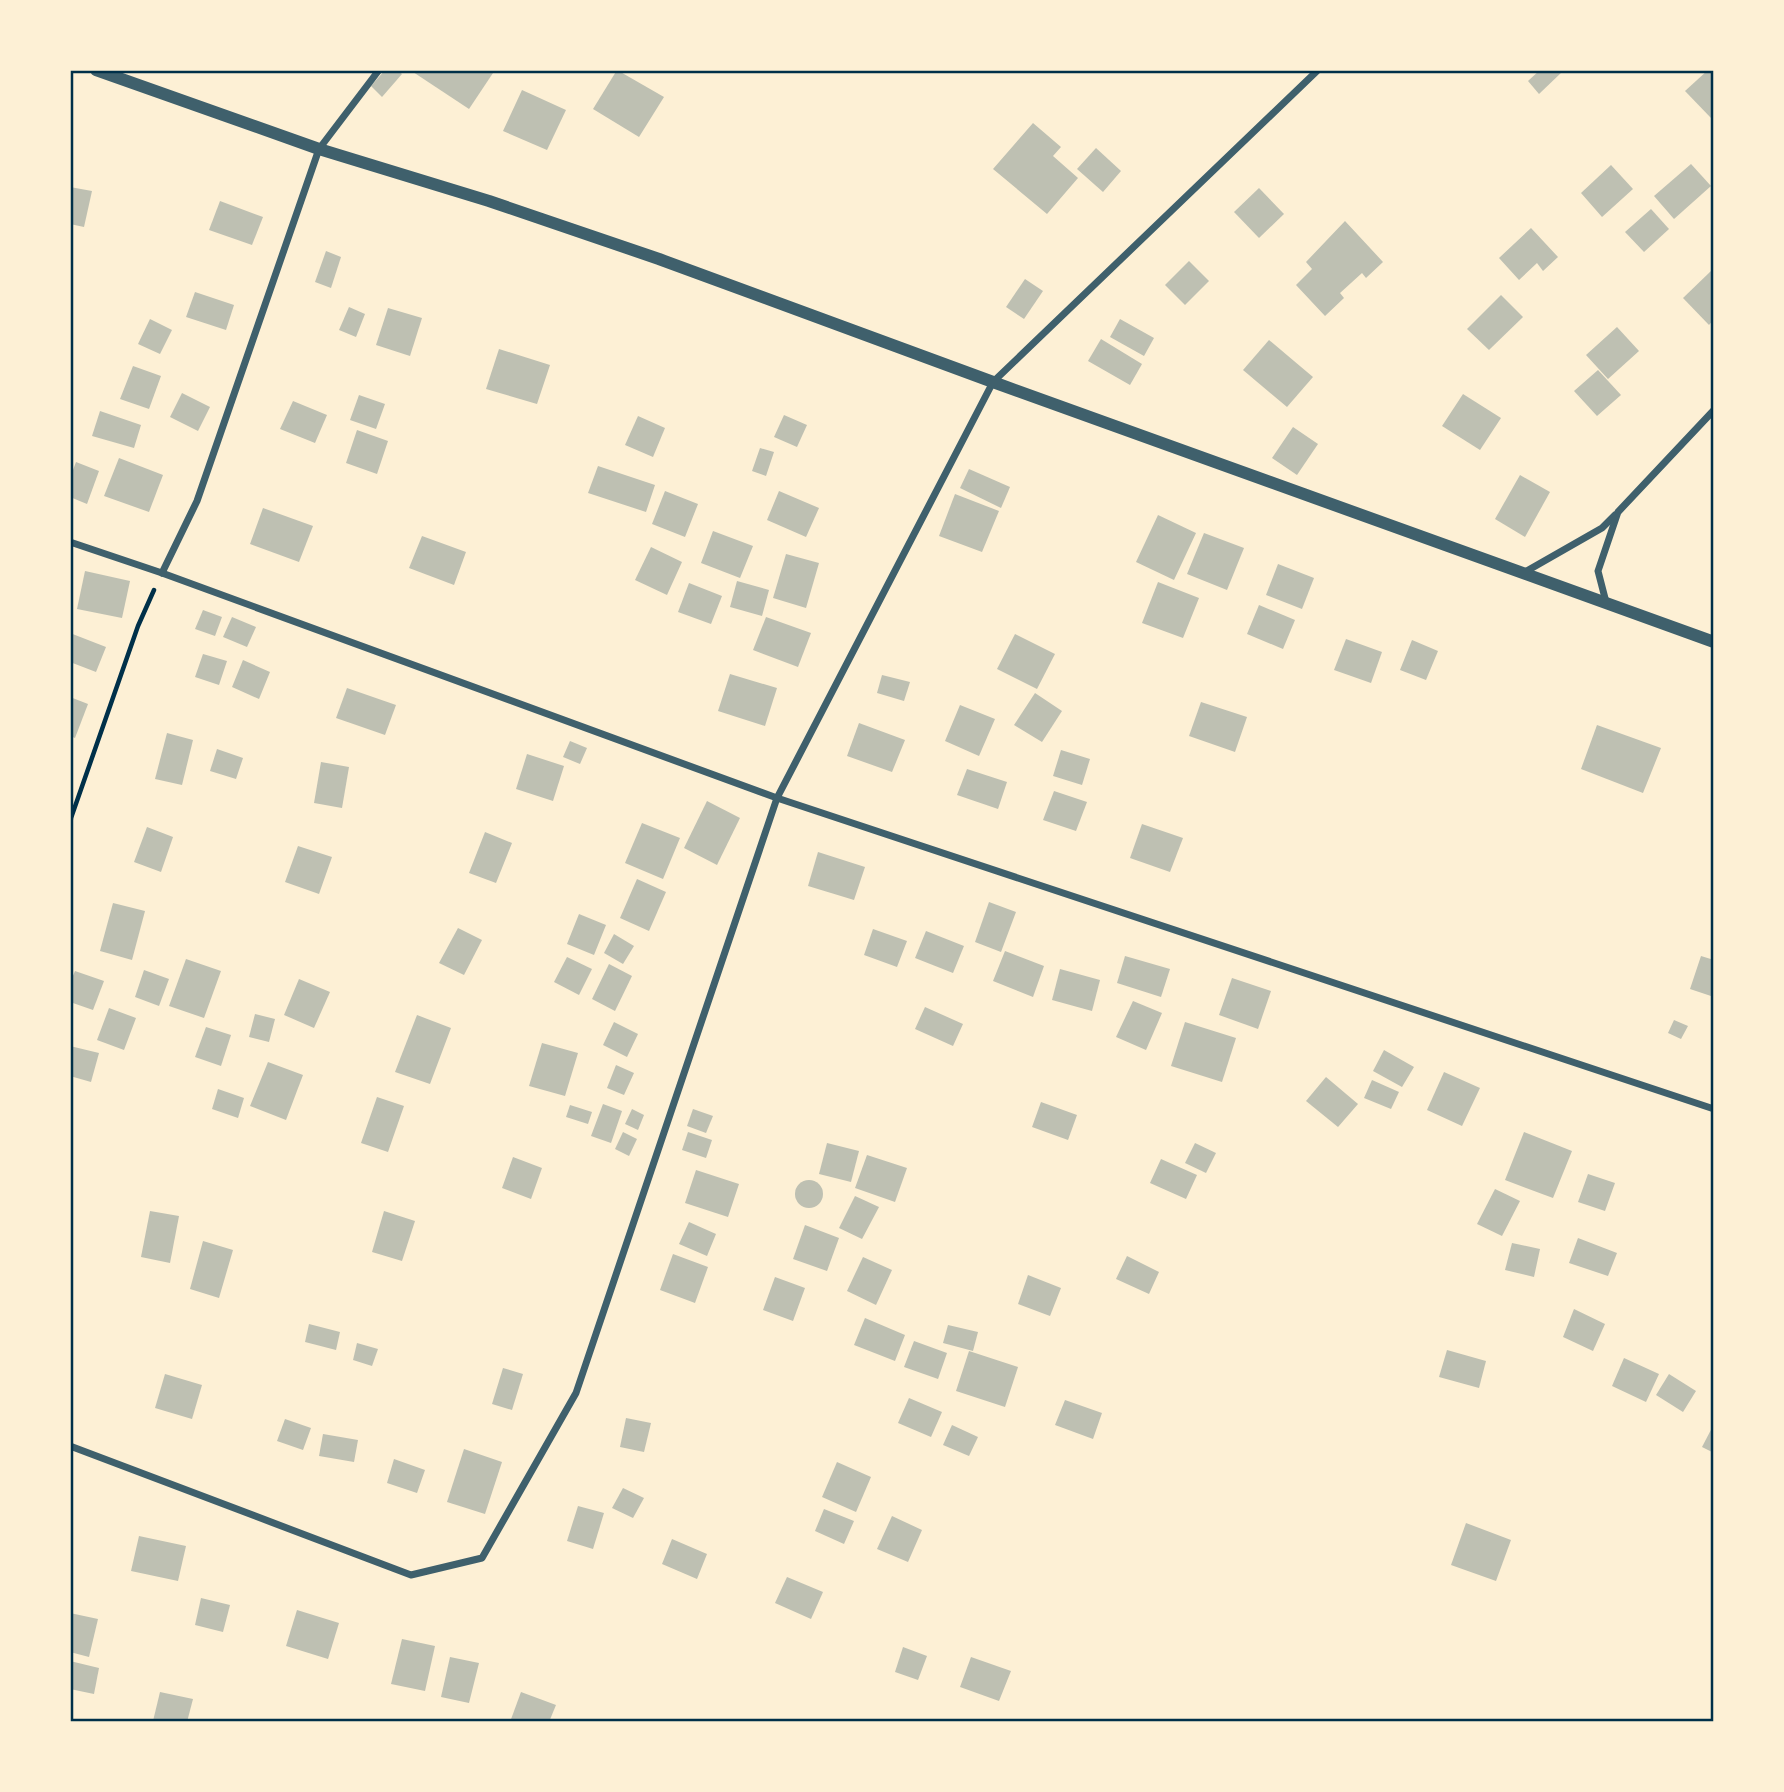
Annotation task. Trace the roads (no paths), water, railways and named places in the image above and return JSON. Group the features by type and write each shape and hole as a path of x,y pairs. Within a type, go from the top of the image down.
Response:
{"street":[{"path":"96,70 319,149 489,201 659,259 1714,642"},
{"path":"162,573 197,501 319,149 379,70"},
{"path":"70,1446 411,1576 482,1558 576,1393 777,799 993,382 1318,70"},
{"path":"1525,572 1602,528 1714,410"},
{"path":"1606,601 1598,571 1618,512"},
{"path":"70,542 162,573 777,799 1714,1109"}]}
